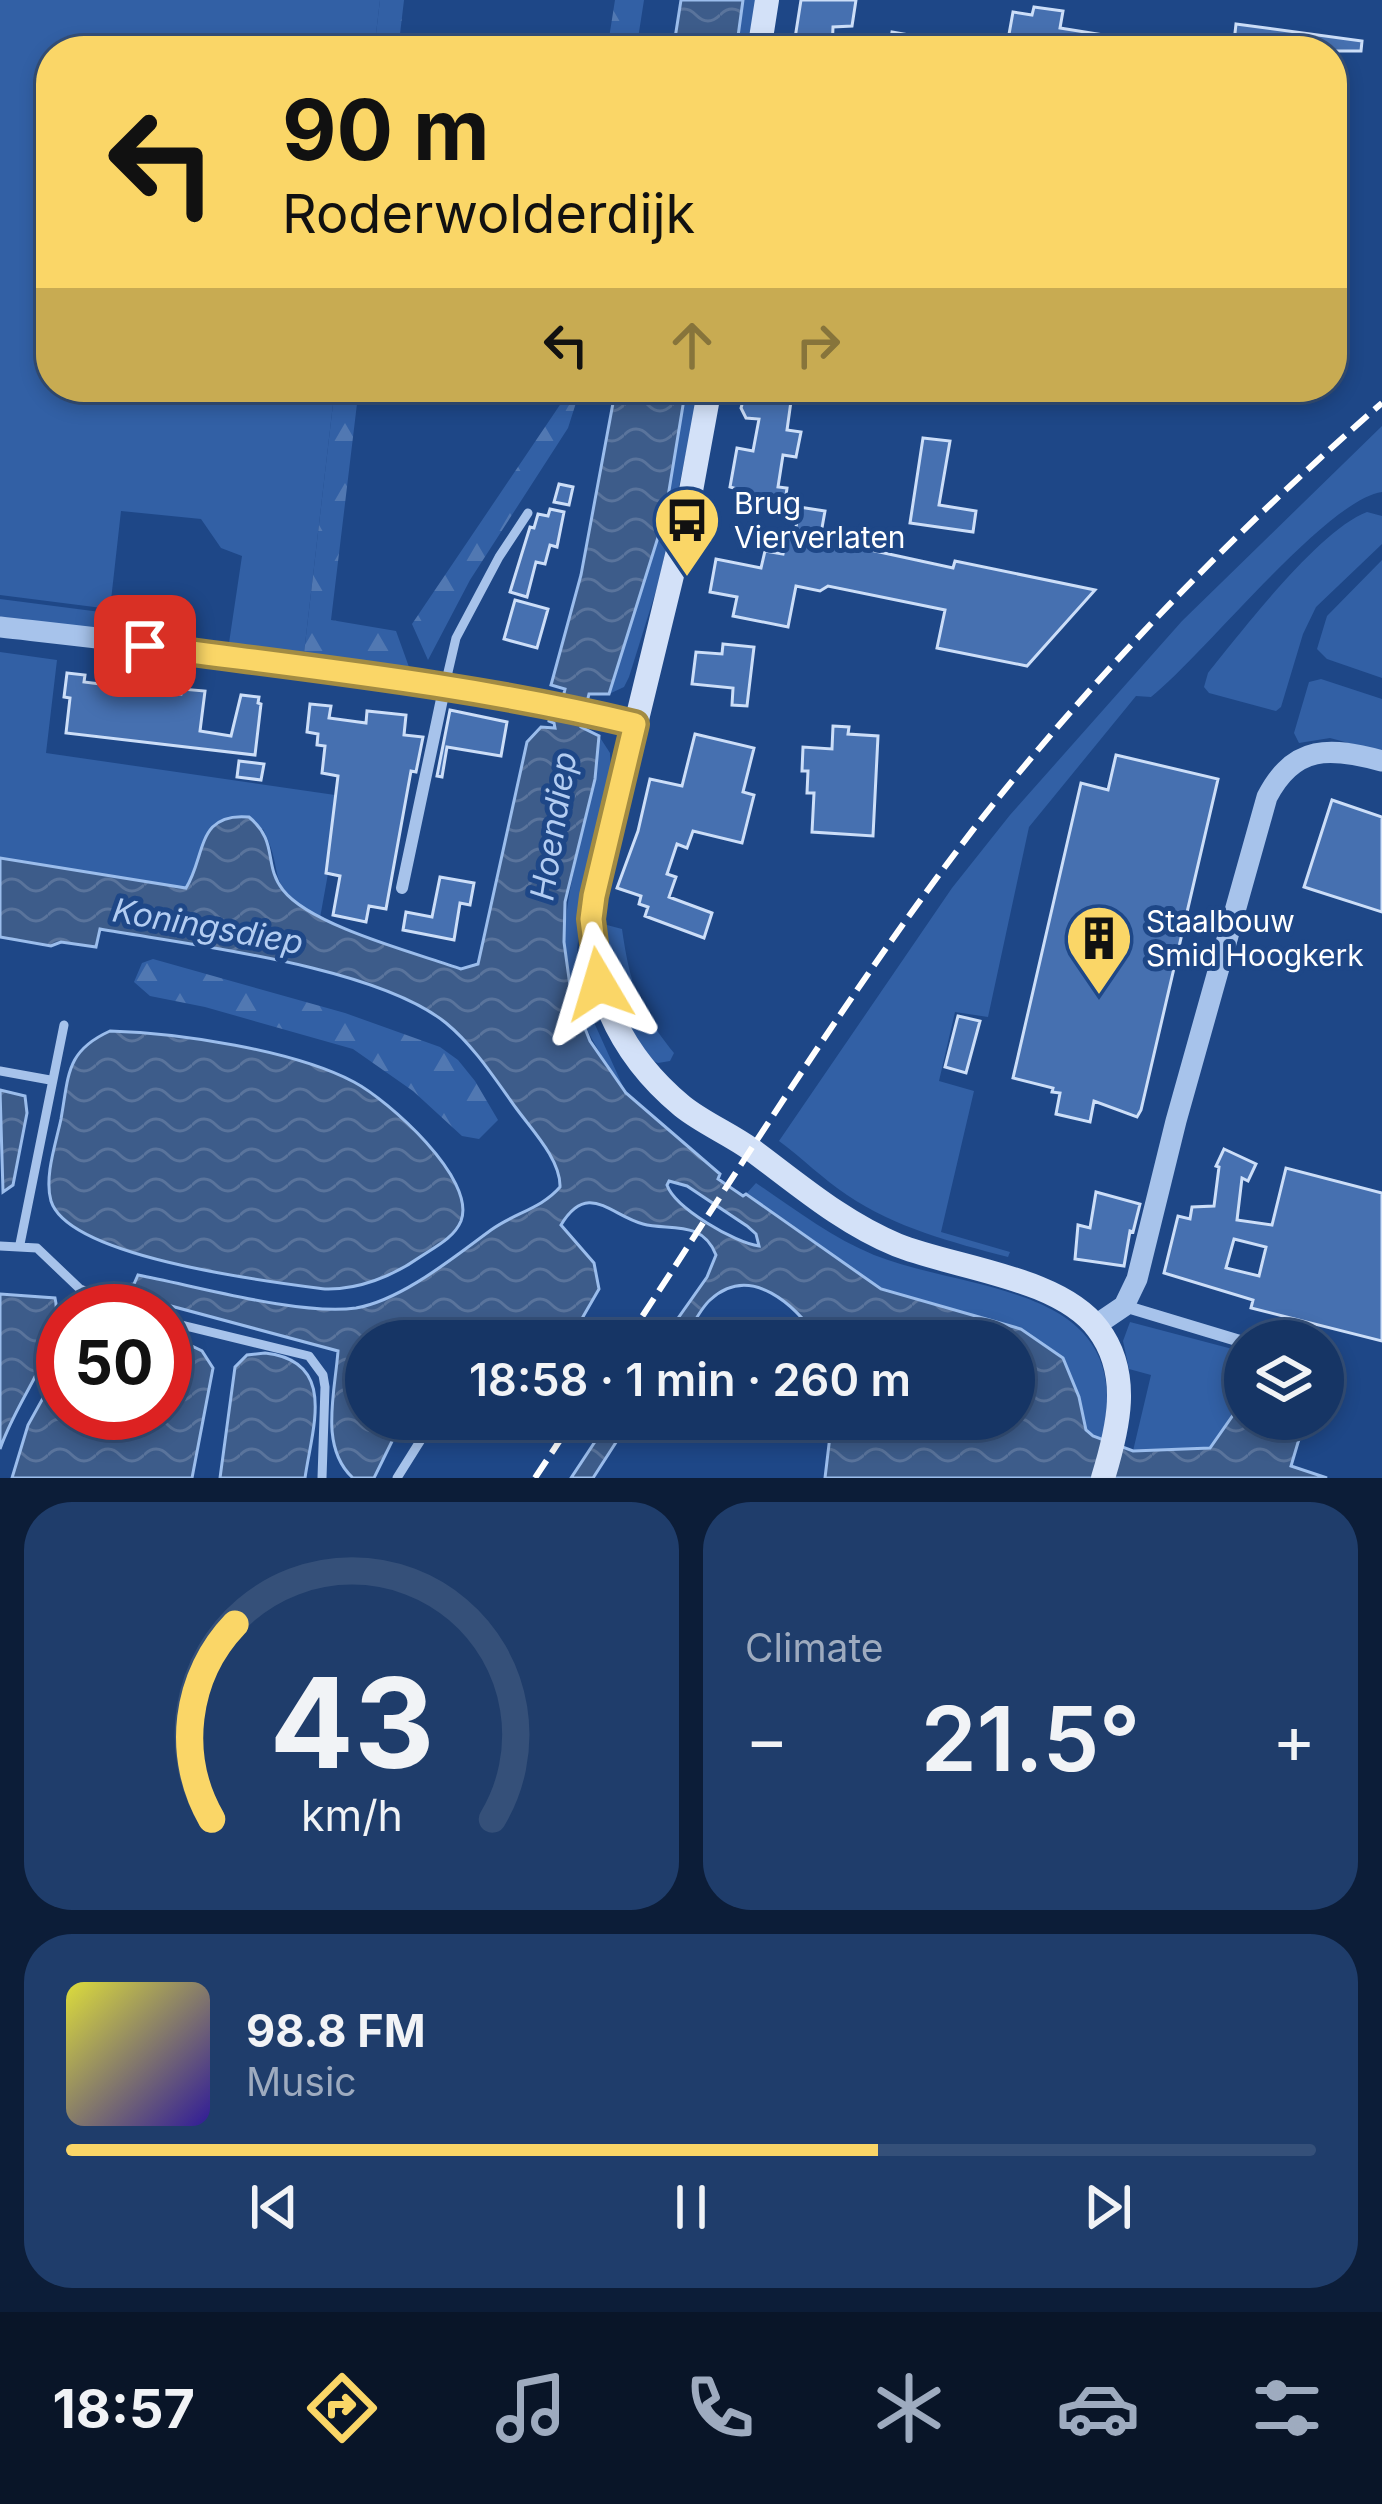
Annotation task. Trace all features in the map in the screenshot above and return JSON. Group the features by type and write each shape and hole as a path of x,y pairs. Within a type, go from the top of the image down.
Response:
{"main road":[{"path":"761,36 767,0"},
{"path":"707,402 686,518 606,839 591,919 599,984 622,1040 683,1107 868,1231 899,1246 1024,1282 1096,1325 1111,1350 1117,1373 1119,1422 1102,1478"}],"street":[{"path":"0,627 446,685 635,724"},
{"path":"402,888 446,685"},
{"path":"1096,1325 1124,1306 1137,1280 1176,1121 1267,797 1282,773 1316,753 1341,751 1382,761"},
{"path":"1124,1306 1224,1336"}],"lane":[{"path":"446,685 456,638 499,556 528,513"},
{"path":"20,1244 64,1024"},
{"path":"0,1071 50,1080"},
{"path":"0,1246 37,1248 76,1284"},
{"path":"192,1328 309,1356 325,1387 322,1478"},
{"path":"397,1478 421,1440"}],"green space":[{"path":"0,0 380,0 376,36 36,36 36,402 333,402 304,653 229,643 242,556 221,548 201,519 121,511 110,609 0,595"},
{"path":"380,0 404,0 400,36 376,36"},
{"path":"615,0 644,0 638,36 609,36"},
{"path":"743,0 756,0 750,36 738,36"},
{"path":"333,402 357,402 331,620 396,631 409,667 304,653"},
{"path":"562,402 576,402 568,428 470,580 428,660 412,624"},
{"path":"684,402 697,402 659,581 629,677 624,687 609,694 665,515"},
{"path":"1382,426 1382,492 1358,501 1298,549 1151,697 1136,696 1029,827 988,1017 955,1012 939,1081 974,1091 941,1232 1010,1252 1008,1257 904,1225 838,1189 779,1141 952,888 1010,815 1182,621"},
{"path":"1367,512 1382,516 1382,544 1316,607 1281,707 1276,711 1209,693 1204,687 1208,673 1282,584 1327,539"},
{"path":"1382,560 1382,678 1327,659 1317,649 1327,616"},
{"path":"0,599 116,614 115,629 0,621"},
{"path":"0,652 57,660 46,753 342,796 320,918 282,886 263,829 212,826 186,888 0,858"},
{"path":"1321,679 1382,699 1382,752 1330,738 1299,743 1294,733 1309,682"},
{"path":"599,736 610,753 611,776 584,888 577,950 587,1007 626,1093 581,1016 565,953 571,886"},
{"path":"603,924 622,929 638,996 674,1053 670,1061 658,1063 640,1055 608,981"},
{"path":"153,959 345,1013 440,1047 475,1081 498,1120 479,1139 462,1136 413,1091 353,1049 150,996 134,982 142,963"},
{"path":"756,1183 858,1248 1039,1303 1072,1323 1095,1350 1107,1388 1102,1439 1086,1430 1063,1358 1035,1339 1035,1320 990,1320 881,1289 746,1194"},
{"path":"1130,1322 1224,1347 1224,1428 1210,1448 1133,1451 1151,1375 1129,1369 1123,1341"}],"water":[{"path":"681,0 743,0 738,36 675,36"},
{"path":"613,402 684,402 665,515 609,694 589,694 581,727 599,736 595,779 565,902 564,942 571,993 590,1041 626,1093 720,1174 718,1179 881,1289 990,1320 803,1320 771,1293 741,1285 710,1300 695,1320 677,1320 707,1277 716,1255 710,1244 693,1231 643,1224 600,1205 581,1205 561,1225 594,1263 599,1289 581,1320 345,1320 345,1440 393,1440 374,1478 353,1478 342,1465 333,1435 338,1351 192,1312 192,1286 306,1308 356,1308 373,1303 409,1287 500,1224 544,1201 560,1187 556,1166 475,1052 446,1023 415,1003 330,972 100,929 96,947 61,942 51,946 0,937 0,858 186,888 211,829 232,817 249,817 268,844 277,881 297,903 340,927 392,946 461,969 478,964 527,742 541,727 555,728 550,713 559,714 565,689 551,685 581,575","holes":["669,1181 687,1186 756,1234 759,1246 707,1223 681,1204 667,1185"]},
{"path":"110,1031 235,1045 300,1061 354,1082 407,1123 443,1163 462,1204 458,1227 398,1270 337,1289 174,1264 94,1238 66,1221 51,1201 49,1181 72,1066 85,1047"},
{"path":"0,1090 25,1096 27,1113 13,1185 3,1192"},
{"path":"138,1275 181,1284 134,1284"},
{"path":"0,1294 36,1297 36,1375 0,1449"},
{"path":"1035,1339 1063,1358 1086,1430 1093,1436 1133,1451 1210,1448 1224,1428 1224,1440 1299,1440 1291,1466 1327,1478 825,1478 830,1440 1035,1440"},
{"path":"192,1346 202,1351 213,1368 192,1478 12,1478 36,1411 36,1440 192,1440"},
{"path":"265,1353 288,1359 312,1383 315,1419 305,1478 220,1478 235,1367 247,1355"},
{"path":"596,1440 617,1440 593,1478 571,1478"}],"building":[{"path":"801,0 856,0 852,26 833,27 833,36 795,36"},
{"path":"1034,7 1063,11 1060,28 1110,36 1009,36 1013,12 1032,15"},
{"path":"1236,24 1325,36 1235,36"},
{"path":"1347,39 1362,41 1361,51 1347,51"},
{"path":"743,402 791,402 787,430 801,432 796,457 783,455 778,487 787,488 785,503 730,487 737,448 753,451 759,419 746,418"},
{"path":"923,438 950,441 939,505 976,511 973,532 910,523"},
{"path":"559,484 573,487 569,505 554,502"},
{"path":"799,507 825,511 820,539 953,568 955,561 1095,590 1027,666 937,648 945,610 828,586 820,591 796,586 788,627 733,616 737,597 710,592 716,559 761,568 765,551 783,554 786,540 795,534"},
{"path":"550,509 564,512 557,547 550,545 545,564 536,562 527,597 510,592 530,527 534,528 538,514 548,516"},
{"path":"515,600 548,609 537,648 504,639"},
{"path":"723,644 754,647 747,706 732,705 733,688 692,684 696,652 722,654"},
{"path":"67,673 85,675 84,682 181,694 182,689 205,691 200,731 231,736 241,695 259,697 255,755 66,733"},
{"path":"310,704 331,706 329,718 366,723 367,711 406,715 404,735 423,737 416,772 411,771 386,909 369,906 366,922 333,915 340,876 326,873 338,776 322,773 325,746 317,745 318,734 307,732"},
{"path":"450,710 507,722 501,756 447,747 442,777 437,776"},
{"path":"833,726 849,727 848,734 878,736 873,836 812,832 814,793 807,793 803,747 832,749"},
{"path":"695,734 754,748 743,792 754,795 742,843 693,831 687,848 677,844 667,874 676,877 669,897 712,913 704,938 645,916 648,907 639,904 641,896 617,888 650,779 682,786"},
{"name":"Staalbouw Smid Hoogkerk","path":"1116,755 1218,779 1141,1110 1137,1117 1094,1101 1090,1122 1056,1114 1060,1093 1052,1092 1053,1088 1013,1078 1081,783 1108,790"},
{"path":"239,761 264,764 261,780 237,777"},
{"path":"1332,800 1382,817 1382,912 1304,887"},
{"path":"440,877 474,883 470,905 460,903 454,940 403,930 406,912 432,917"},
{"path":"958,1016 980,1021 966,1073 945,1067"},
{"path":"1224,1149 1256,1164 1248,1181 1242,1178 1237,1220 1272,1225 1286,1168 1382,1193 1382,1341 1344,1331 1344,1320 1299,1320 1251,1308 1253,1300 1164,1273 1178,1216 1190,1219 1192,1207 1214,1206","holes":["1234,1239 1266,1247 1259,1276 1226,1268"]},
{"path":"1096,1192 1140,1204 1124,1266 1075,1259 1078,1225 1090,1228"}],"railway":[{"path":"640,1320 841,1013 1025,765 1171,603 1382,403"},
{"path":"535,1478 560,1440"}],"place":[{"name":"Brug Vierverlaten","path":"687,579"},
{"name":"Staalbouw Smid Hoogkerk","path":"1099,997"}],"route":[{"path":"145,646 446,685 635,724 594,896 591,919 599,984"}],"water label":[{"name":"Hoendiep","path":"553,826"},
{"name":"Koningsdiep","path":"208,926"}]}
